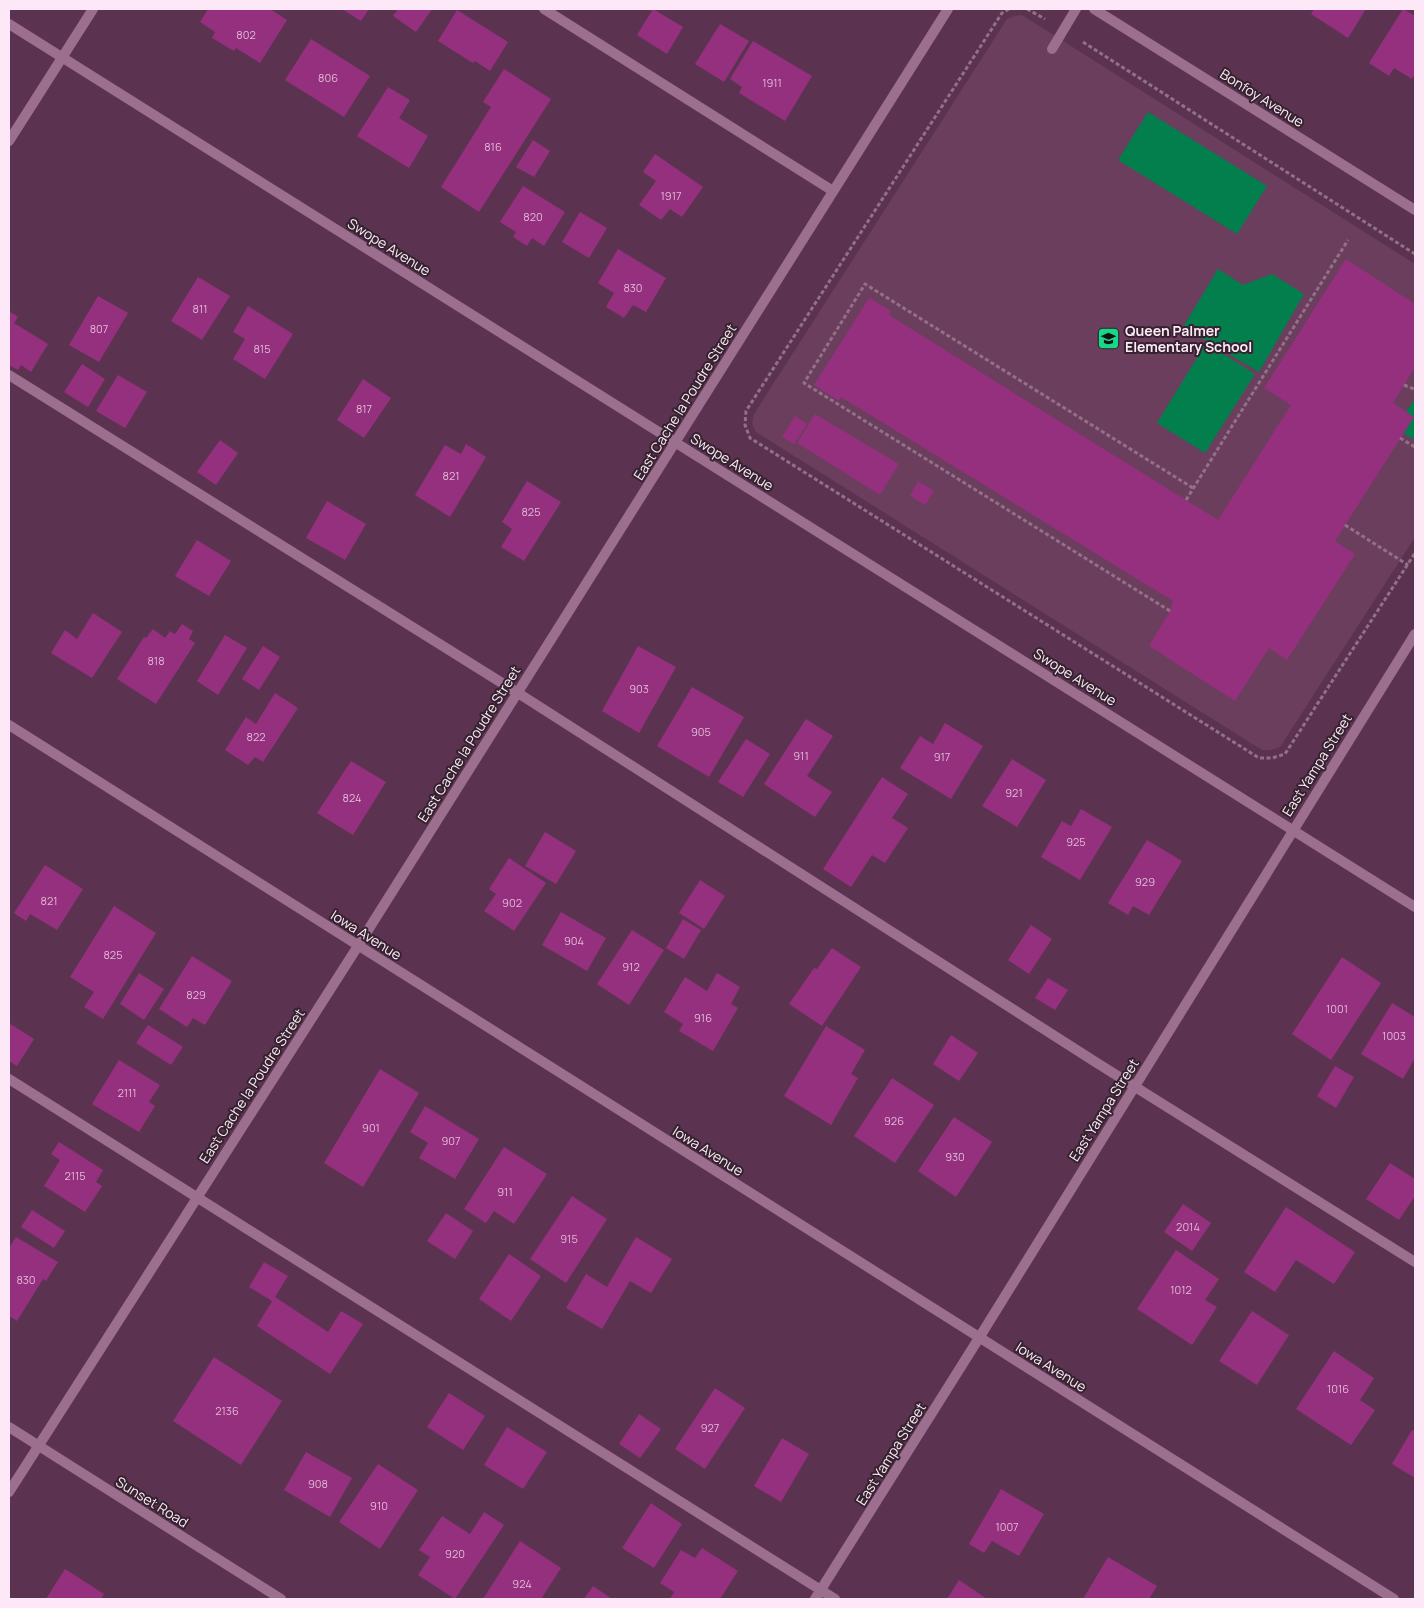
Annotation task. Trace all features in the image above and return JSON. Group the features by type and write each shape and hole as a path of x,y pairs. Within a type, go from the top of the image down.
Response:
{"street":[{"path":"9,141 92,9"},
{"path":"544,9 832,191"},
{"name":"East Cache la Poudre Street","path":"9,1492 358,946 948,9"},
{"path":"1052,49 1076,9"},
{"name":"Bonfoy Avenue","path":"1094,9 1415,210"},
{"name":"Swope Avenue","path":"9,24 1415,907"},
{"path":"9,375 518,693 1415,1262"},
{"name":"East Yampa Street","path":"818,1595 1415,634"},
{"name":"Iowa Avenue","path":"9,725 1394,1599"},
{"path":"9,1079 818,1595 835,1599"},
{"name":"Sunset Road","path":"9,1427 282,1599"}],"path":[{"path":"1009,9 1002,14 746,411 744,425 750,438 1259,758 1272,758 1284,754 1415,553"},
{"path":"1027,9 1063,29 1415,254"},
{"path":"1186,500 1348,240"},
{"path":"1170,611 804,383 865,284 1194,488"},
{"path":"1404,385 1415,388"},
{"path":"1400,438 1415,447"},
{"path":"1345,525 1408,565"}],"shaded area":[{"name":"Queen Palmer Elementary School","path":"1022,15 1415,264 1415,537 1280,747 1262,750 756,432 752,424 754,414 1007,19"}],"green space":[{"path":"1148,112 1267,186 1237,234 1118,160"},
{"path":"1218,269 1243,285 1272,274 1304,294 1259,372 1183,327"},
{"path":"1206,343 1255,374 1205,453 1157,423"},
{"path":"1415,399 1415,440 1403,433 1414,417 1406,412"}],"building":[{"path":"208,9 270,9 287,20 260,63 236,48 234,51 212,38 215,32 200,22"},
{"path":"342,9 369,9 361,21"},
{"path":"398,9 432,9 416,32 393,16"},
{"path":"653,9 683,27 667,54 637,35"},
{"path":"1314,9 1366,9 1348,38 1311,14"},
{"path":"1403,9 1415,16 1415,73 1412,79 1394,68 1389,76 1369,63"},
{"path":"457,10 508,42 490,71 475,61 473,63 438,41"},
{"path":"720,24 749,41 724,82 695,64"},
{"path":"311,39 370,76 344,117 285,80"},
{"path":"753,41 812,76 785,121 739,93 742,87 730,79"},
{"path":"504,69 551,99 479,212 441,187 491,107 483,102"},
{"path":"388,87 410,100 399,118 428,136 409,168 357,136"},
{"path":"533,140 550,151 534,177 516,167"},
{"path":"655,154 703,187 682,217 670,209 661,220 639,205 656,181 643,172"},
{"path":"523,186 565,212 544,246 532,238 527,246 513,237 516,232 500,222"},
{"path":"580,212 607,228 589,258 562,242"},
{"path":"618,249 666,278 646,312 633,305 624,318 606,307 614,293 598,283"},
{"path":"1346,259 1415,304 1415,367 1393,403 1414,417 1335,541 1355,554 1287,660 1269,648 1235,701 1149,646 1170,611 1173,601 841,397 839,401 814,385 869,298 891,311 889,315 1218,520 1291,405 1264,388"},
{"path":"198,277 230,296 202,340 171,321"},
{"path":"98,296 128,313 99,362 69,345"},
{"path":"248,306 293,334 265,379 233,359 245,339 233,332"},
{"path":"9,311 18,317 14,323 48,344 31,372 21,365 18,370 9,365"},
{"path":"82,364 105,379 88,407 64,392"},
{"path":"118,375 147,392 125,428 96,411"},
{"path":"363,379 391,398 364,438 337,420"},
{"path":"815,414 899,464 880,495 797,443"},
{"path":"795,416 807,424 794,444 782,437"},
{"path":"220,440 238,453 216,485 197,472"},
{"path":"466,444 486,457 450,517 415,495 445,445 461,454"},
{"path":"527,481 561,502 524,561 501,547 512,529 502,522"},
{"path":"918,481 934,491 925,505 910,496"},
{"path":"327,501 366,524 345,560 306,538"},
{"path":"197,540 231,561 209,596 175,576"},
{"path":"93,613 122,632 92,678 51,653 65,630 77,639"},
{"path":"182,624 193,631 189,639 195,643 156,704 117,679 144,637 146,638 153,629 165,638 170,631 175,634"},
{"path":"225,635 247,648 218,695 197,681"},
{"path":"263,646 280,657 259,690 242,679"},
{"path":"638,646 676,667 639,733 602,711"},
{"path":"692,687 744,717 709,777 657,746"},
{"path":"275,693 298,708 263,762 255,757 248,765 225,750 246,717 256,724"},
{"path":"806,719 833,736 807,776 832,792 815,817 764,784"},
{"path":"945,723 983,746 951,799 900,768 920,736 933,744"},
{"path":"746,739 770,754 743,797 718,782"},
{"path":"1012,759 1046,780 1017,827 982,806"},
{"path":"351,761 386,782 353,835 317,813"},
{"path":"882,777 908,794 892,818 908,828 885,863 872,855 851,887 823,869"},
{"path":"1081,809 1112,827 1080,880 1041,857 1062,821 1071,826"},
{"path":"545,832 576,851 556,884 525,866"},
{"path":"1147,840 1182,861 1149,915 1133,906 1128,915 1108,903"},
{"path":"509,858 546,883 514,931 484,911 496,894 489,889"},
{"path":"45,865 83,889 57,930 30,914 26,921 14,913"},
{"path":"700,880 725,896 704,929 679,913"},
{"path":"114,906 156,933 103,1019 84,1007 94,992 70,977"},
{"path":"561,912 606,938 587,971 542,945"},
{"path":"683,919 701,930 684,959 666,948"},
{"path":"1031,925 1052,939 1029,974 1008,960"},
{"path":"632,930 664,950 629,1005 597,984"},
{"path":"832,948 861,967 822,1026 789,1004 814,968 817,969"},
{"path":"192,956 232,981 205,1025 193,1018 187,1027 159,1009"},
{"path":"1342,957 1381,983 1331,1060 1292,1034"},
{"path":"139,973 164,989 144,1020 120,1004"},
{"path":"717,973 740,987 731,1004 738,1008 713,1051 679,1031 683,1024 664,1012 685,977 707,991"},
{"path":"1048,978 1068,990 1055,1010 1035,998"},
{"path":"1392,1003 1415,1017 1415,1058 1403,1079 1361,1054"},
{"path":"9,1023 34,1039 17,1066 9,1061"},
{"path":"148,1025 183,1047 171,1065 136,1043"},
{"path":"826,1026 865,1050 851,1074 858,1078 831,1125 784,1096"},
{"path":"951,1035 978,1053 959,1081 933,1064"},
{"path":"119,1060 160,1085 149,1102 155,1106 139,1132 92,1104"},
{"path":"1335,1066 1354,1077 1336,1108 1317,1096"},
{"path":"380,1069 419,1093 363,1187 324,1163"},
{"path":"892,1078 934,1105 895,1163 854,1136"},
{"path":"425,1106 479,1139 455,1179 419,1158 428,1143 410,1132"},
{"path":"954,1117 992,1142 956,1197 918,1171"},
{"path":"59,1142 103,1170 96,1182 102,1186 85,1212 44,1186 60,1160 51,1154"},
{"path":"504,1147 547,1174 514,1224 494,1211 486,1223 464,1209"},
{"path":"1390,1163 1415,1179 1415,1196 1399,1220 1366,1199"},
{"path":"572,1196 607,1219 566,1283 530,1259"},
{"path":"1183,1204 1211,1223 1192,1251 1164,1232"},
{"path":"1286,1207 1355,1252 1334,1284 1296,1260 1275,1292 1244,1272"},
{"path":"32,1210 65,1231 54,1248 21,1227"},
{"path":"446,1213 473,1231 455,1259 427,1241"},
{"path":"16,1237 58,1262 46,1281 43,1279 17,1321 9,1316 9,1248"},
{"path":"636,1237 672,1259 651,1293 630,1281 602,1329 566,1308 586,1274 607,1287"},
{"path":"1176,1250 1219,1279 1205,1300 1217,1307 1192,1345 1137,1309"},
{"path":"509,1254 541,1276 511,1321 479,1299"},
{"path":"264,1262 288,1276 275,1297 328,1332 341,1311 363,1324 330,1374 257,1326 272,1301 249,1287"},
{"path":"1252,1311 1289,1335 1257,1385 1219,1361"},
{"path":"1334,1351 1374,1378 1360,1400 1375,1410 1351,1445 1296,1409"},
{"path":"214,1357 282,1401 241,1465 173,1421"},
{"path":"715,1388 745,1408 705,1469 675,1449"},
{"path":"449,1393 485,1416 463,1450 427,1427"},
{"path":"639,1414 661,1429 640,1458 619,1444"},
{"path":"507,1427 547,1452 523,1489 484,1465"},
{"path":"1415,1429 1415,1478 1392,1464 1412,1430 1414,1431"},
{"path":"782,1438 809,1454 781,1502 754,1486"},
{"path":"306,1452 352,1478 330,1517 284,1490"},
{"path":"378,1464 418,1490 380,1549 339,1522"},
{"path":"1001,1489 1044,1514 1019,1556 992,1541 984,1553 969,1544"},
{"path":"651,1503 682,1524 654,1568 622,1548"},
{"path":"484,1512 504,1525 455,1599 418,1575 430,1557 419,1550 442,1516 470,1534"},
{"path":"520,1541 561,1568 541,1599 483,1599"},
{"path":"702,1548 738,1571 720,1599 670,1599 674,1592 660,1583 681,1550 695,1558"},
{"path":"1108,1557 1157,1586 1149,1599 1083,1599"},
{"path":"65,1569 104,1594 101,1599 46,1599"},
{"path":"959,1580 987,1599 947,1599"},
{"path":"593,1586 612,1599 584,1599"}],"place":[{"name":"Queen Palmer Elementary School","path":"1109,339"}]}
